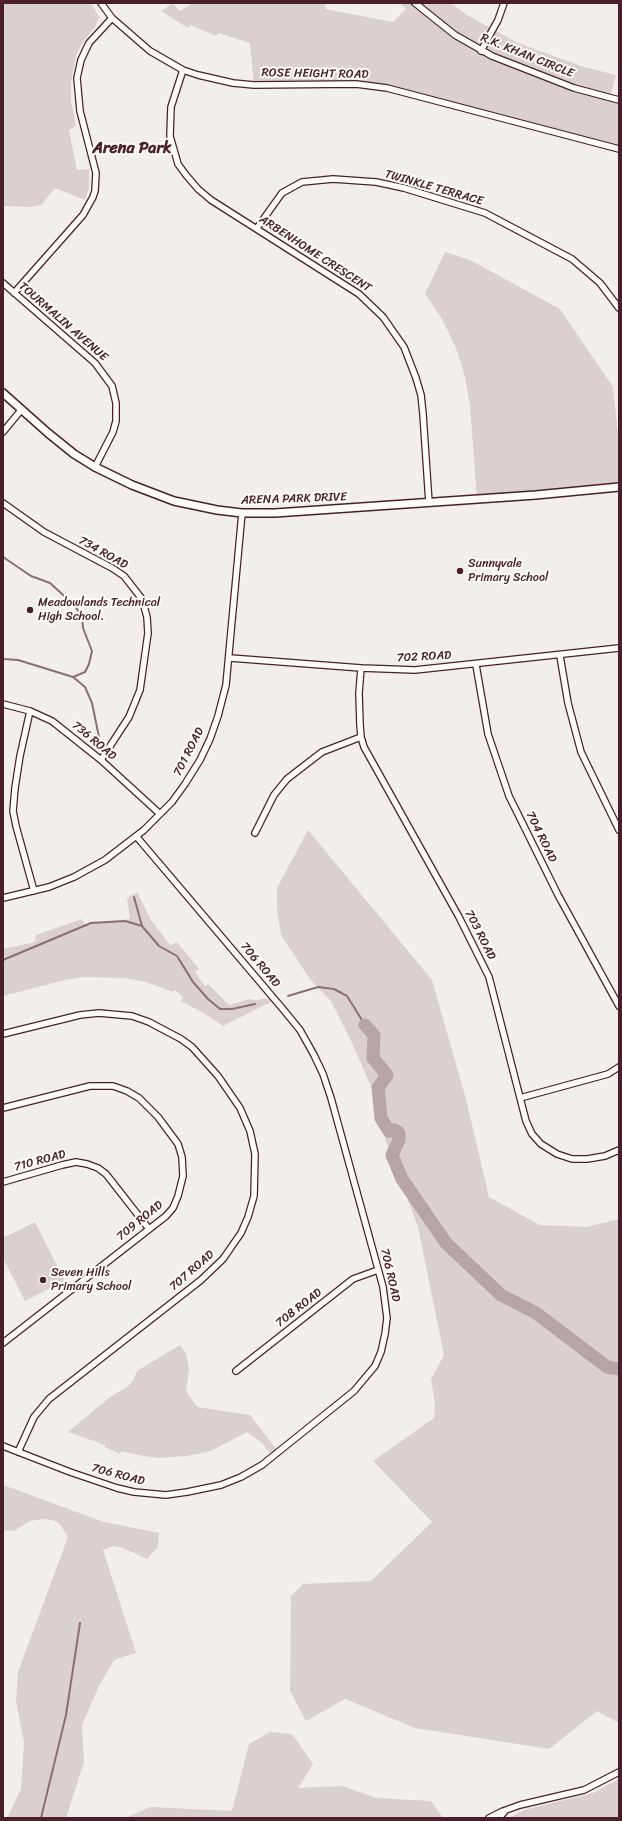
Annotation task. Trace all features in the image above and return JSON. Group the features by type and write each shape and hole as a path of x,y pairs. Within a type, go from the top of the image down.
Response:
{"street":[{"name":"ROSE HEIGHT ROAD","path":"101,3 112,18 150,51 183,70 215,79 254,85 356,84 387,88 619,149"},
{"name":"R.K. KHAN CIRCLE","path":"415,3 455,35 481,50 524,70 574,88 619,100"},
{"path":"481,50 498,20 504,3"},
{"path":"14,293 84,215 96,191 96,173 80,111 77,78 81,60 89,44 112,18"},
{"name":"ARBENHOME CRESCENT","path":"183,70 174,96 169,119 170,136 178,164 198,189 211,200 359,294 383,317 395,332 410,361 421,395 429,503"},
{"name":"TWINKLE TERRACE","path":"257,228 282,193 302,182 333,179 376,182 463,206 484,213 504,223 577,262 600,283 619,308"},
{"name":"TOURMALIN AVENUE","path":"3,283 96,363 112,386 116,402 116,421 113,432 96,467"},
{"name":"ARENA PARK DRIVE","path":"3,393 69,450 96,467 132,485 174,501 217,510 242,513 275,513 429,503 619,487"},
{"path":"3,432 22,409"},
{"name":"734 ROAD","path":"3,503 44,532 118,572 134,588 142,599 147,617 148,633 140,690 129,717 101,760"},
{"name":"701 ROAD","path":"3,898 34,891 62,882 91,868 120,849 136,836 160,814 180,792 205,750 223,701 230,658 242,513"},
{"name":"702 ROAD","path":"230,658 361,668 415,670 560,656 619,648"},
{"path":"560,656 571,718 581,752 619,830"},
{"name":"704 ROAD","path":"476,664 488,734 509,796 558,895 619,1006"},
{"name":"703 ROAD","path":"361,668 359,693 361,737 371,761 459,917 489,977 526,1122 532,1134 541,1144 557,1154 572,1159 588,1159 604,1156 619,1150"},
{"name":"736 ROAD","path":"3,704 30,711 52,721 101,760 160,814"},
{"path":"30,711 20,756 14,794 14,811 16,826 34,891"},
{"path":"255,833 274,795 287,779 322,752 361,737"},
{"name":"706 ROAD","path":"3,1446 117,1488 166,1495 221,1485 241,1477 262,1465 349,1396 375,1366 381,1352 387,1318 386,1301 331,1098 323,1074 314,1055 300,1030 136,836"},
{"name":"707 ROAD","path":"3,1034 55,1020 86,1014 119,1014 149,1022 182,1039 192,1047 218,1076 240,1108 250,1131 255,1154 254,1196 248,1217 241,1233 223,1259 201,1280 49,1399 34,1417 18,1452"},
{"path":"520,1098 608,1074 619,1067"},
{"name":"709 ROAD","path":"3,1108 90,1086 113,1086 127,1091 139,1098 158,1117 178,1144 182,1157 182,1184 176,1202 166,1216 3,1343"},
{"name":"710 ROAD","path":"3,1182 62,1165 76,1162 87,1164 98,1168 106,1174 149,1229"},
{"name":"708 ROAD","path":"236,1371 353,1279 378,1270"},
{"path":"489,1818 527,1803 584,1790 619,1772"},
{"path":"499,1818 506,1810"}],"shaded area":[{"path":"3,3 91,3 99,17 96,25 81,45 76,56 71,82 71,101 76,126 69,130 77,170 89,169 89,188 85,200 55,188 41,205 31,207 3,206"},
{"path":"173,3 180,11 193,3 326,3 325,9 393,22 406,9 400,3 451,3 467,15 518,43 584,67 616,75 610,97 619,100 619,149 374,86 254,85 250,43 219,33 216,36 190,25 188,28 161,11"},
{"path":"445,252 470,260 560,309 613,387 619,445 619,487 477,499 470,405 465,377 456,348 442,319 425,294"},
{"path":"308,830 432,980 466,1099 489,1197 540,1225 587,1227 619,1219 619,1723 597,1711 549,1749 415,1728 345,1699 306,1721 290,1691 291,1596 303,1584 371,1581 432,1522 373,1461 434,1418 435,1404 431,1379 444,1355 418,1227 386,1142 370,1084 331,1001 310,979 281,935 277,909 277,888"},
{"path":"137,892 151,920 170,945 177,942 199,969 195,972 205,986 208,984 229,1005 250,999 273,998 275,1000 223,1026 181,1001 183,997 175,990 173,992 146,982 124,978 85,977 65,980 3,996 3,949 35,942 36,935 82,919 85,925 130,919 127,898"},
{"path":"35,1222 65,1281 25,1301 3,1258 3,1238"},
{"path":"180,1345 186,1353 189,1369 186,1391 197,1407 250,1415 276,1449 270,1453 261,1442 247,1432 211,1451 187,1456 159,1458 121,1451 120,1454 105,1447 105,1445 68,1432 110,1397 127,1387 133,1381 137,1371"},
{"path":"3,1485 104,1522 159,1533 158,1547 147,1559 123,1548 114,1546 103,1550 136,1653 114,1660 100,1684 82,1725 84,1762 66,1818 7,1818 21,1789 24,1742 16,1701 18,1672 68,1537 59,1523 52,1520 42,1519 30,1521 14,1531 3,1530"},
{"path":"270,1732 292,1734 313,1764 298,1788 343,1786 376,1798 431,1801 443,1818 125,1818 151,1807 232,1811 249,1744"},
{"path":"619,1779 619,1818 509,1818 524,1810 593,1793"}],"waterway":[{"path":"3,557 31,576 50,583 74,605 82,616 83,628 92,651 89,664 85,672 73,677"},
{"path":"3,659 18,660 73,677 85,687 92,703 100,742"},
{"path":"134,897 142,926 159,946 177,956 193,982 208,999 220,1009 232,1009 255,1004"},
{"path":"3,960 91,923 125,921 142,926"},
{"path":"288,996 318,987 334,989 347,996 365,1025"},
{"path":"365,1025 374,1035 373,1058 387,1075 378,1088 381,1118 389,1131 395,1130 399,1133 399,1140 392,1155 402,1179 446,1243 501,1295 536,1313 607,1367 619,1369"},
{"path":"41,1818 66,1715 80,1623"}],"place":[{"name":"Sunnyvale Primary School","path":"460,571"},
{"name":"Meadowlands Technical High School.","path":"30,610"},
{"name":"Seven Hills Primary School","path":"43,1280"}],"district":[{"name":"Arena Park","path":"132,149"}]}
